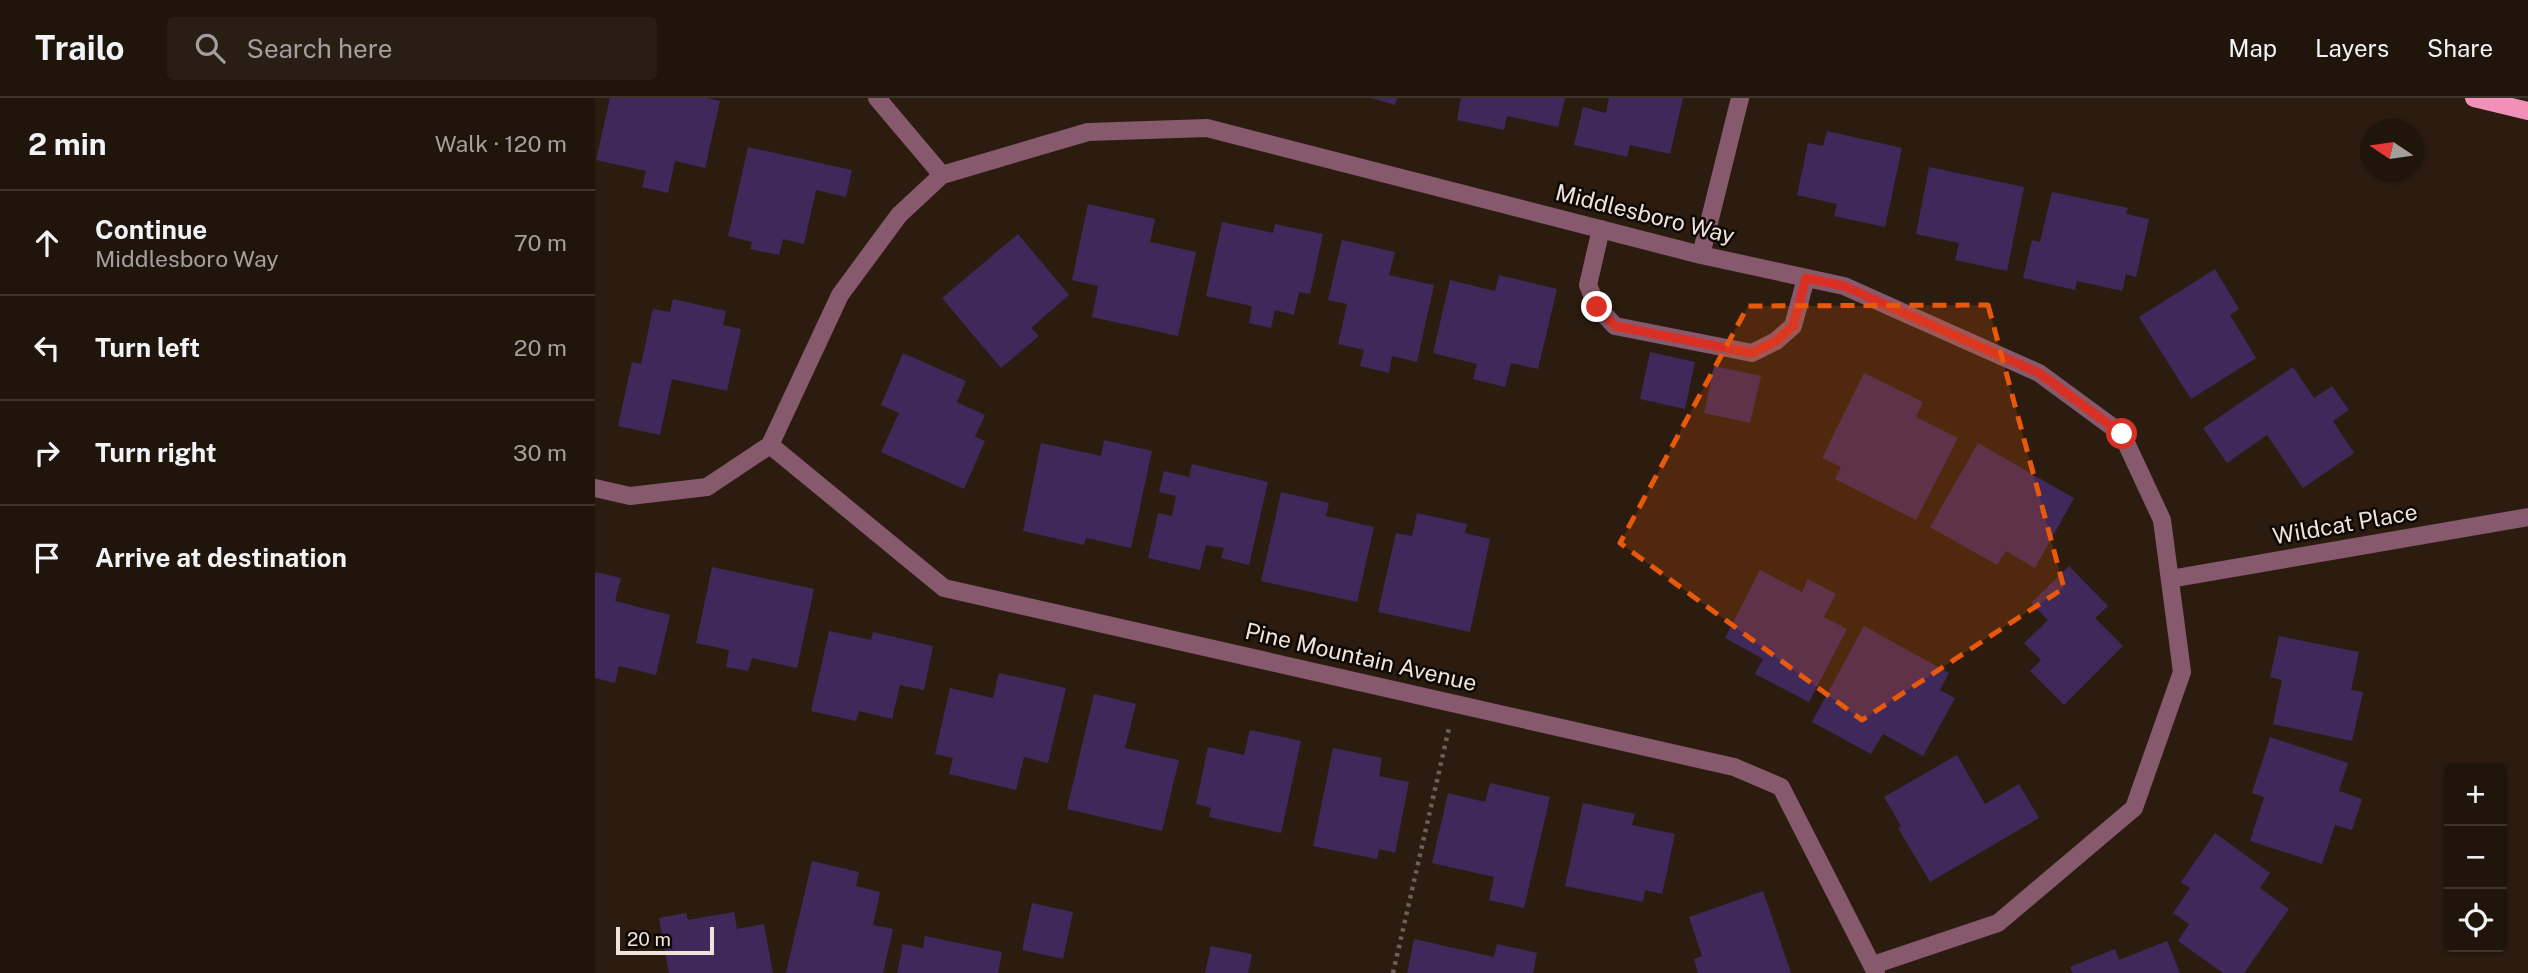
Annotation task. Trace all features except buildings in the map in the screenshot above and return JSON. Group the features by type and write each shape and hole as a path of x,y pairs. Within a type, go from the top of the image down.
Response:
{"main road":[{"path":"2474,98 2528,111"}],"street":[{"path":"877,98 942,175"},
{"path":"1701,255 1740,98"},
{"name":"Middlesboro Way","path":"770,445 840,295 899,215 942,175 1088,132 1207,128 1701,255 1844,286 2039,373 2122,434 2162,520 2182,672 2133,808 1998,923 1874,969"},
{"path":"1601,229 1588,285 1597,307 1615,326 1752,353 1776,341 1793,326 1806,278"},
{"path":"595,488 630,496 707,487 770,445"},
{"name":"Pine Mountain Avenue","path":"770,445 944,588 1734,767 1781,787 1874,969"},
{"name":"Wildcat Place","path":"2170,579 2528,517"}],"path":[{"path":"1393,973 1455,704"}],"highlighted area":[{"path":"1988,305 2064,588 1862,720 1620,543 1748,306"}],"route":[{"path":"1597,307 1615,326 1752,353 1776,341 1793,326 1806,278 1844,286 2039,373 2122,434"}]}
